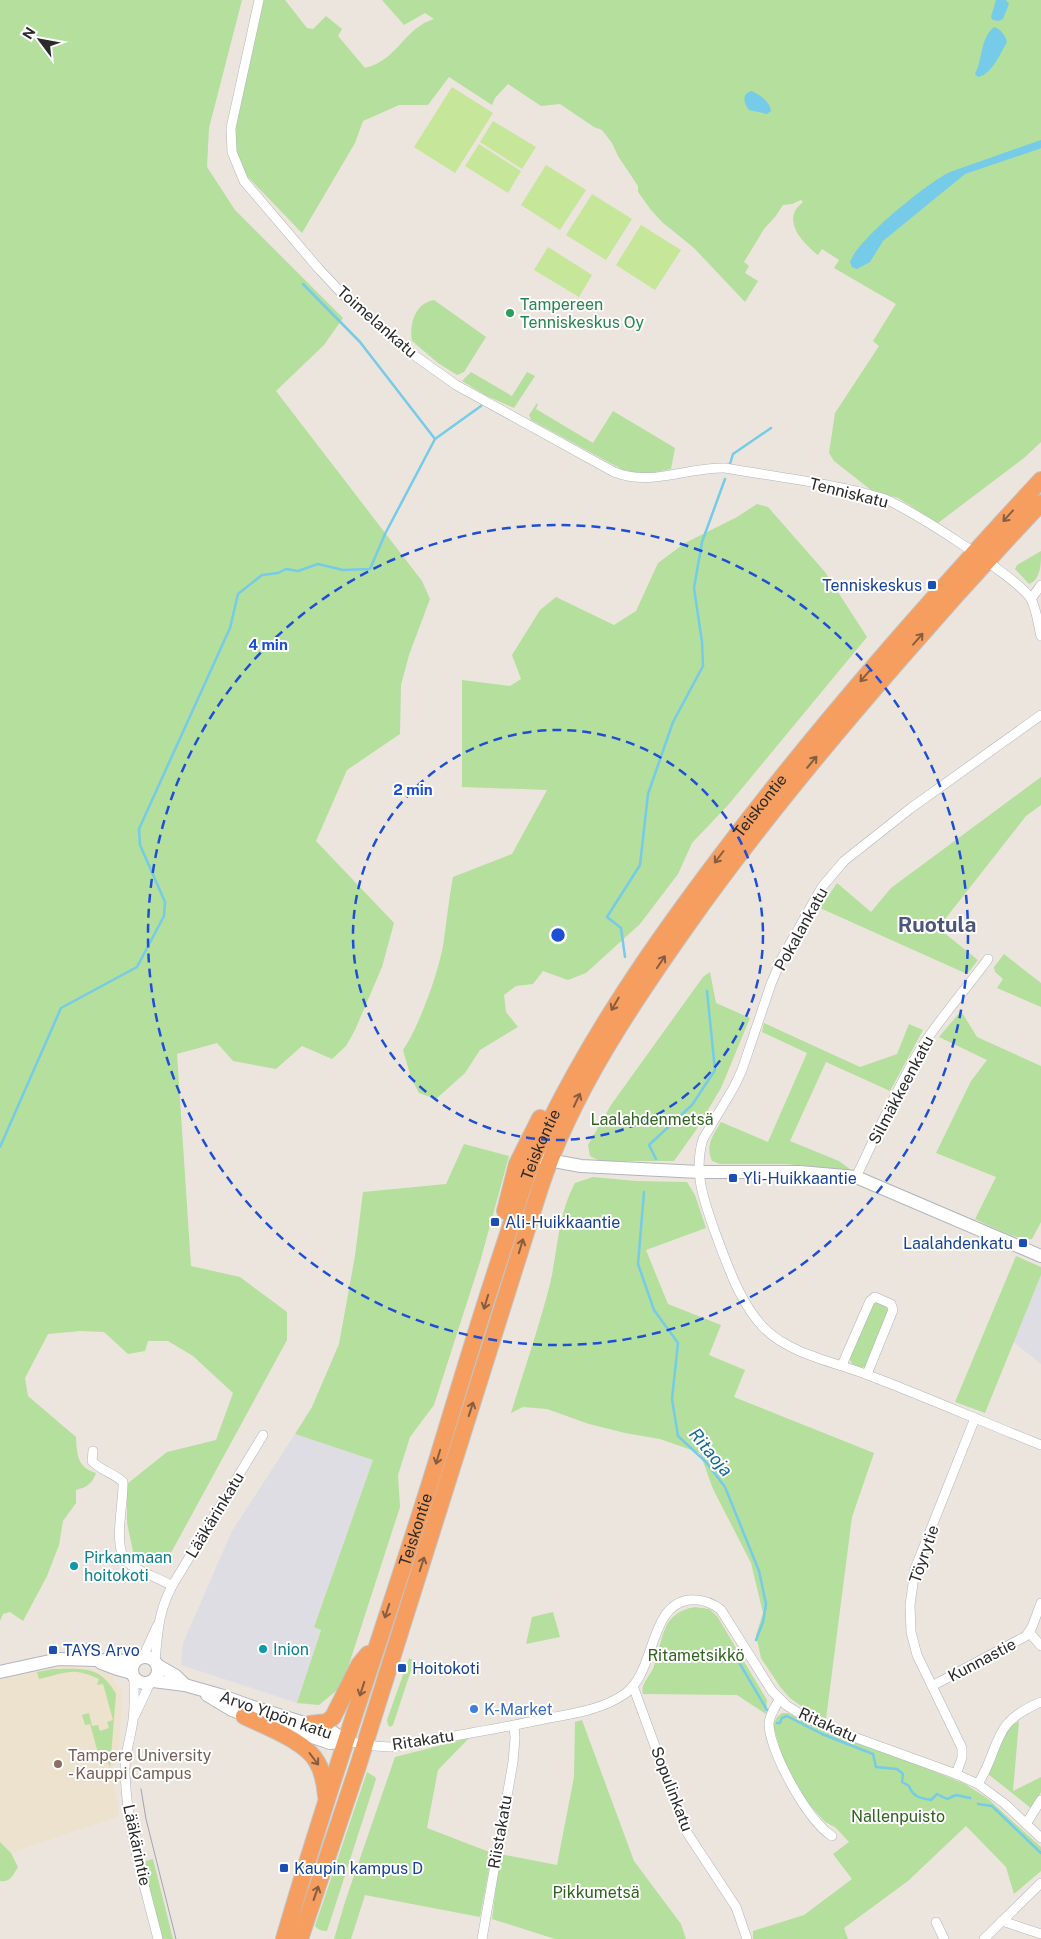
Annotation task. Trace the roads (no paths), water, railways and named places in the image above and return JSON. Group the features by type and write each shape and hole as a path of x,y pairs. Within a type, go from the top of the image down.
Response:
{"highway":[{"name":"Teiskontie","path":"300,1939 365,1744 523,1239 550,1161 580,1093 611,1039 661,962 704,901 785,795 981,557 1041,480"},
{"name":"Teiskontie","path":"284,1939 345,1741 426,1497 501,1255 534,1156 577,1070 620,996 687,901 766,796 860,682 981,557 1041,503"},
{"path":"501,1255 498,1241 516,1164 557,1088 577,1070"},
{"path":"310,1724 327,1722 333,1717 359,1665 377,1643"},
{"path":"244,1716 297,1743 317,1761 322,1774 326,1801"}],"street":[{"name":"Toimelankatu","path":"260,0 231,128 232,152 244,181 348,301 408,350 449,380 614,472 639,479 711,467"},
{"name":"Tenniskatu","path":"711,467 850,490 884,498 907,510 981,557 1031,599"},
{"path":"1041,585 1031,599 1041,636"},
{"name":"Pokalankatu","path":"699,1172 700,1149 703,1140 742,1070 771,984 782,958 822,887 844,862 911,808 1041,715"},
{"name":"Silmäkkeenkatu","path":"856,1178 906,1074 920,1050 988,959"},
{"path":"534,1156 550,1161 581,1166 699,1172 800,1172 856,1178 1040,1253"},
{"path":"699,1172 702,1196 725,1259 742,1296 763,1328 775,1339 792,1348 867,1374 1041,1445"},
{"path":"842,1365 870,1301 878,1298 891,1304 893,1310 867,1374"},
{"name":"Töyrytie","path":"956,1774 962,1758 962,1748 917,1655 911,1632 910,1605 915,1569 975,1418"},
{"name":"Lääkärinkatu","path":"143,1665 163,1604 172,1586 263,1435"},
{"path":"93,1451 92,1461 98,1468 117,1476 123,1482 120,1551 130,1563 172,1586"},
{"name":"Ritakatu","path":"345,1741 390,1747 514,1725 602,1705 620,1697 633,1686 646,1665 661,1620 675,1605 699,1599 716,1606 725,1615 779,1700 805,1717 828,1728 956,1774 978,1784 1005,1804 1041,1838"},
{"name":"Kunnastie","path":"932,1686 1030,1633 1041,1603"},
{"path":"1030,1633 1041,1646"},
{"name":"Arvo Ylpön katu","path":"0,1672 59,1659 97,1661 117,1669 143,1665 176,1676 185,1685"},
{"path":"143,1665 158,1673 152,1682"},
{"name":"Arvo Ylpön katu","path":"143,1665 141,1683 185,1685 333,1732 345,1741"},
{"name":"Lääkärintie","path":"143,1665 126,1756 127,1803 133,1838 158,1939"},
{"name":"Lääkärintie","path":"133,1720 152,1682"},
{"name":"Sopulinkatu","path":"633,1686 686,1831 736,1907 747,1939"},
{"name":"Arvo Ylpön katu","path":"199,1690 215,1701 244,1716 265,1721 330,1743 345,1741"},
{"path":"779,1700 770,1718 769,1726 783,1769 799,1797 820,1825 832,1836"},
{"path":"978,1784 1003,1728 1018,1714 1041,1702"},
{"name":"Riistakatu","path":"482,1939 513,1762 514,1725"},
{"path":"1026,1824 1041,1800"},
{"path":"984,1939 1041,1883"},
{"path":"1002,1921 1041,1934"},
{"path":"936,1922 944,1939"}],"water":[{"path":"996,0 1006,0 1009,4 1003,19 999,21 993,20 991,17"},
{"path":"994,27 999,29 1007,42 991,68 978,77 975,74 984,43 989,32"},
{"path":"751,91 758,94 769,104 771,111 767,114 749,110 744,99"},
{"path":"1041,140 1041,148 1039,149 965,174 883,241 870,262 857,269 852,267 850,262 856,252 879,226 910,199 939,178 950,172"}],"waterway":[{"path":"303,284 360,342 435,439"},
{"path":"0,1147 61,1008 137,967 164,916 165,902 140,845 139,829 230,628 238,594 262,575 278,573 286,569 298,571 318,564 343,570 370,569 385,534 435,439 481,406"},
{"path":"730,464 733,454 771,428"},
{"path":"625,957 621,928 607,917 640,865 648,794 673,722 703,666 702,642 694,588 702,542 725,479"},
{"path":"656,1159 649,1145 692,1105 715,1070 707,991"},
{"name":"Ritaoja","path":"644,1192 638,1264 654,1310 678,1343 672,1399 678,1436 706,1462 725,1487 759,1571 766,1604 763,1622 756,1640"},
{"path":"740,1664 767,1710"},
{"path":"777,1723 780,1723 782,1718 787,1716 822,1734 873,1754 876,1767 897,1769 903,1774 902,1782 909,1786 913,1793 920,1798 931,1800 937,1794 947,1799 956,1795 970,1798"},
{"path":"978,1804 992,1806 1041,1853"}],"tram line":[{"path":"141,1789 146,1819 176,1939"}],"place":[{"name":"Tampereen Tenniskeskus Oy","path":"510,313"},
{"name":"Tenniskeskus","path":"932,585"},
{"name":"Yli-Huikkaantie","path":"733,1178"},
{"name":"Ali-Huikkaantie","path":"495,1222"},
{"name":"Laalahdenkatu","path":"1023,1243"},
{"name":"Pirkanmaan hoitokoti","path":"74,1566"},
{"name":"Inion","path":"263,1649"},
{"name":"TAYS Arvo","path":"53,1650"},
{"name":"Hoitokoti","path":"402,1668"},
{"name":"K-Market","path":"474,1709"},
{"name":"Tampere University - Kauppi Campus","path":"58,1764"},
{"name":"Kaupin kampus D","path":"284,1868"}],"district":[{"name":"Ruotula","path":"937,924"}],"park label":[{"name":"Laalahdenmetsä","path":"652,1119"},
{"name":"Ritametsikkö","path":"696,1655"},
{"name":"Nallenpuisto","path":"898,1816"},
{"name":"Pikkumetsä","path":"596,1892"}]}
